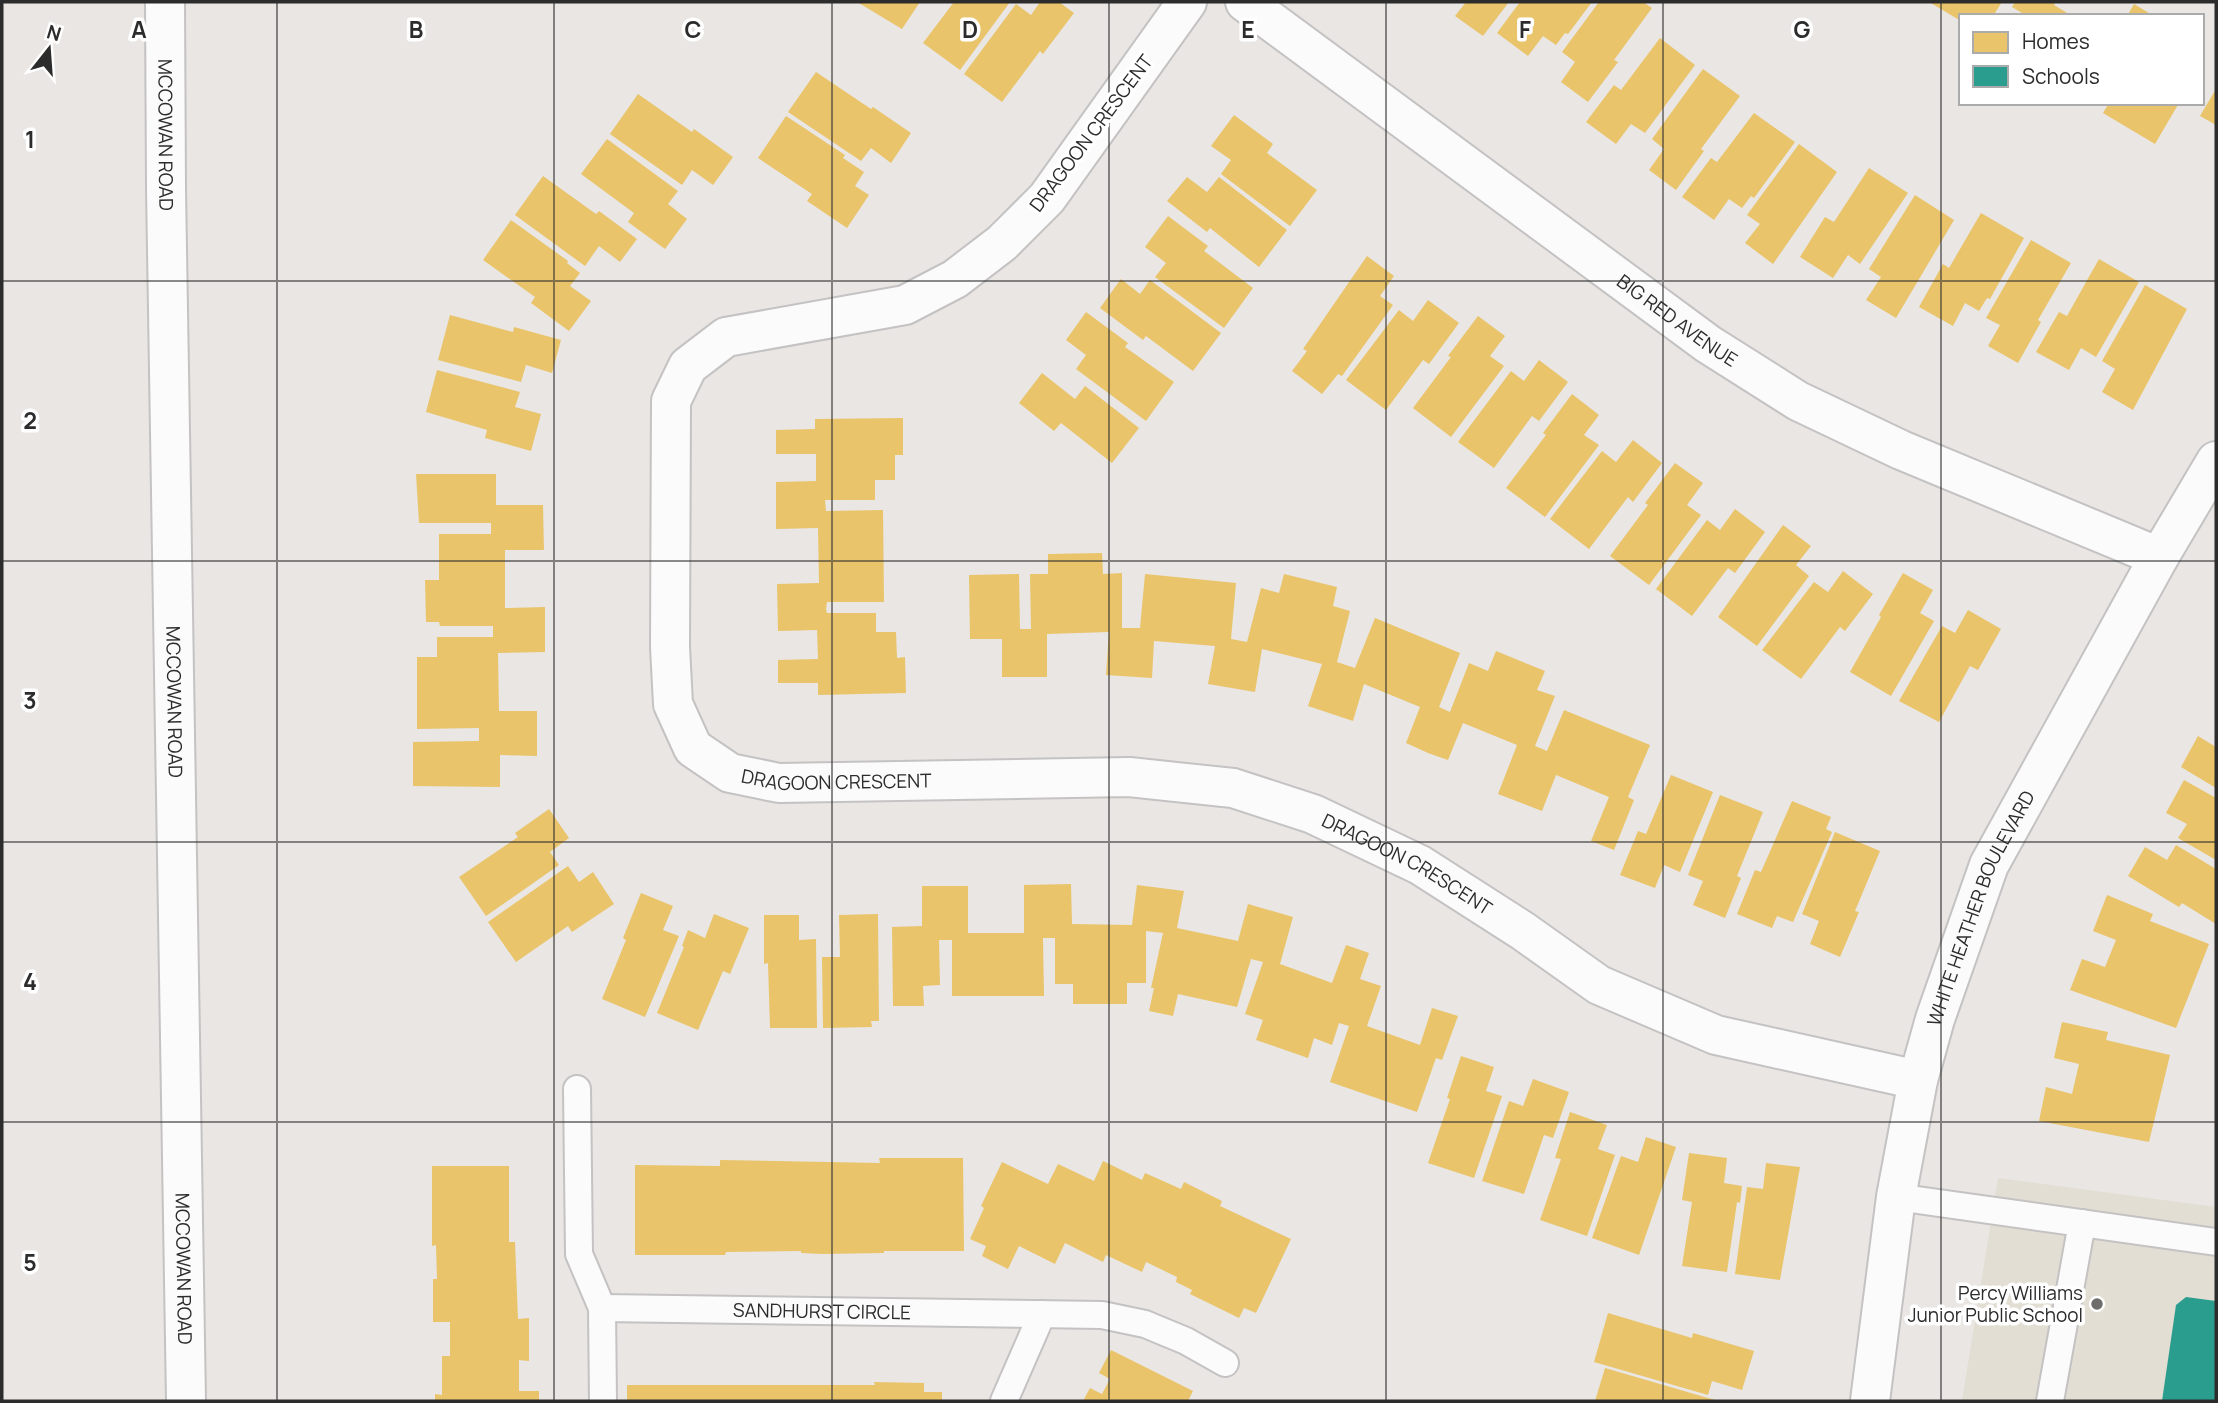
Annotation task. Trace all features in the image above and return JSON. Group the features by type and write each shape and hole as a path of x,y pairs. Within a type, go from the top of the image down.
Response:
{"street":[{"name":"MCCOWAN ROAD","path":"165,2 166,217 186,1401"},
{"name":"DRAGOON CRESCENT","path":"1187,2 1047,198 1002,243 955,279 905,305 726,337 688,366 671,401 670,647 673,704 693,748 730,773 779,783 1129,777 1233,788 1313,814 1420,864 1523,931 1599,985 1716,1035 1804,1057 1918,1080"},
{"name":"BIG RED AVENUE","path":"1245,2 1708,344 1798,401 1901,450 2159,556"},
{"name":"WHITE HEATHER BOULEVARD","path":"1870,1401 1896,1197 1918,1080 1935,1019 1989,865 2159,556 2216,461"}],"lane":[{"path":"577,1089 579,1254 602,1308 603,1401"},
{"path":"1896,1197 2216,1242"},
{"path":"2050,1401 2082,1223"},
{"name":"SANDHURST CIRCLE","path":"602,1308 1102,1315 1145,1324 1186,1341 1225,1363"},
{"path":"1004,1401 1042,1314"}],"shaded area":[{"name":"Percy Williams Junior Public School","path":"1998,1178 2216,1207 2216,1401 1962,1401"}],"building: Homes":[{"path":"857,2 920,2 902,29"},
{"path":"954,2 1010,2 960,70 923,43"},
{"path":"1040,2 1059,2 1074,13 1043,54 1040,51 1002,102 964,74 1016,4 1031,15"},
{"path":"1466,2 1509,2 1483,36 1455,16"},
{"path":"1520,2 1592,2 1568,34 1565,33 1556,45 1543,36 1528,56 1497,33"},
{"path":"1599,2 1643,2 1652,8 1614,60 1618,62 1588,102 1561,82 1575,62 1562,52"},
{"path":"1929,2 2002,2 1994,14 1959,14 1959,20"},
{"path":"2015,2 2056,2 2054,5 2069,14 2024,14 2012,7"},
{"path":"2134,4 2151,14 2128,14"},
{"path":"1660,38 1695,65 1645,133 1631,124 1616,144 1586,122 1614,85 1621,90"},
{"path":"1703,69 1740,96 1701,149 1704,151 1676,190 1649,170 1664,149 1652,139"},
{"path":"816,72 911,133 891,163 871,148 861,161 788,112"},
{"path":"2216,89 2216,125 2200,116"},
{"path":"638,94 733,157 713,185 692,170 682,185 610,134"},
{"path":"2108,105 2178,105 2155,144 2103,113"},
{"path":"1754,113 1795,142 1754,198 1751,196 1742,208 1729,199 1714,220 1682,197 1711,158 1717,162"},
{"path":"1234,115 1273,144 1267,153 1317,190 1290,226 1221,174 1231,160 1211,146"},
{"path":"786,116 845,155 843,158 864,172 855,186 869,195 847,228 807,201 812,194 758,158"},
{"path":"607,139 678,191 668,204 687,219 665,249 628,222 634,213 581,174"},
{"path":"1799,144 1837,172 1773,264 1745,243 1760,224 1747,215"},
{"path":"1869,168 1908,193 1860,264 1848,255 1833,278 1800,257 1825,217 1834,222"},
{"path":"543,176 596,214 599,211 637,239 620,262 599,246 585,266 515,215"},
{"path":"1187,177 1207,192 1219,177 1287,230 1259,267 1210,228 1207,232 1167,201"},
{"path":"1915,195 1954,220 1896,318 1866,300 1881,277 1869,269"},
{"path":"1981,213 2024,238 1990,299 1987,298 1979,311 1965,303 1953,326 1919,307 1943,264 1949,268"},
{"path":"1168,216 1208,246 1204,251 1253,288 1224,328 1155,277 1166,263 1145,247"},
{"path":"511,220 568,261 567,263 580,273 570,286 591,301 569,331 531,303 535,297 483,260"},
{"path":"2031,240 2071,263 2038,320 2041,322 2018,363 1988,346 2000,325 1986,318"},
{"path":"1367,256 1394,276 1380,296 1393,305 1342,376 1338,374 1322,394 1292,371 1307,351 1303,349"},
{"path":"2099,259 2139,282 2096,357 2081,348 2069,370 2036,352 2059,312 2067,316"},
{"path":"1121,279 1140,294 1150,280 1221,333 1193,371 1146,336 1143,340 1100,308"},
{"path":"2145,285 2187,309 2133,410 2102,392 2115,369 2102,361"},
{"path":"1428,300 1459,323 1429,364 1423,360 1386,410 1346,380 1399,310 1413,321"},
{"path":"1086,312 1128,343 1125,347 1174,382 1146,421 1076,369 1086,355 1066,340"},
{"path":"450,315 513,332 514,327 561,340 552,373 526,365 521,382 438,360"},
{"path":"1478,316 1505,336 1490,356 1504,366 1451,437 1413,408"},
{"path":"1539,360 1568,382 1539,421 1532,416 1494,468 1458,442 1511,371 1524,381"},
{"path":"437,370 520,392 515,407 541,414 531,451 485,438 487,430 426,412"},
{"path":"1042,373 1075,399 1085,386 1139,428 1112,463 1061,423 1054,431 1019,403"},
{"path":"1572,394 1599,415 1584,435 1599,445 1545,517 1506,488 1546,435 1543,433"},
{"path":"903,418 903,455 895,455 895,480 875,480 875,500 825,500 826,511 883,510 884,602 827,602 826,609 827,613 876,613 876,632 896,632 897,658 905,657 906,693 818,695 818,683 778,683 778,660 818,659 817,630 778,631 777,584 819,583 818,528 776,529 776,482 816,481 816,454 776,454 776,430 815,429 815,419"},
{"path":"1633,440 1662,463 1633,502 1628,497 1589,549 1550,519 1602,451 1616,462"},
{"path":"1675,463 1703,483 1687,505 1701,515 1649,585 1610,556"},
{"path":"416,474 496,474 496,505 543,505 544,550 505,550 505,608 545,607 545,652 498,653 499,711 537,711 537,756 500,755 500,787 413,786 413,742 479,741 479,728 417,729 417,657 437,657 437,637 493,637 493,626 440,626 439,622 426,622 425,580 439,580 439,534 491,534 491,523 419,523"},
{"path":"1735,509 1765,532 1735,573 1728,568 1692,616 1656,589 1707,520 1720,530"},
{"path":"1783,525 1811,546 1796,565 1809,576 1757,646 1718,617"},
{"path":"1102,553 1103,574 1122,573 1122,628 1140,628 1145,574 1236,583 1231,639 1247,642 1261,588 1279,593 1284,574 1337,587 1333,606 1350,611 1337,662 1355,668 1375,618 1460,653 1439,707 1450,712 1469,663 1488,671 1496,651 1545,671 1537,690 1555,696 1535,746 1547,751 1564,710 1650,745 1628,797 1634,800 1614,850 1591,841 1609,797 1556,775 1542,811 1498,794 1517,745 1463,723 1448,760 1428,753 1406,743 1420,707 1364,684 1353,721 1308,706 1322,664 1262,649 1255,692 1208,684 1215,646 1154,641 1152,678 1106,675 1109,632 1047,634 1047,677 1002,677 1002,639 970,639 969,575 1019,574 1020,629 1031,629 1030,574 1048,574 1048,554"},
{"path":"1843,571 1873,594 1845,631 1840,627 1801,679 1762,650 1814,582 1828,592"},
{"path":"1903,573 1933,590 1920,613 1934,621 1891,696 1850,672"},
{"path":"1968,610 2001,629 1978,670 1970,666 1939,722 1899,701 1942,626 1955,633"},
{"path":"2198,736 2216,747 2216,788 2181,767"},
{"path":"1671,775 1713,792 1680,872 1664,865 1655,888 1620,875 1638,831 1646,834"},
{"path":"2184,780 2216,798 2216,860 2178,838 2187,824 2166,813"},
{"path":"1720,795 1763,812 1737,876 1741,878 1725,918 1693,905 1703,881 1688,875"},
{"path":"1792,801 1831,817 1826,829 1832,832 1793,922 1777,916 1772,928 1737,914 1755,870 1761,872"},
{"path":"549,809 569,838 550,852 559,865 486,916 459,877 518,837 515,833"},
{"path":"1835,832 1880,851 1855,911 1859,912 1840,957 1810,944 1819,921 1802,914"},
{"path":"2176,845 2216,869 2216,924 2182,903 2179,907 2128,876 2145,847 2167,860"},
{"path":"568,866 579,882 593,872 614,904 572,932 568,926 516,962 488,922"},
{"path":"1071,884 1072,924 1132,925 1137,885 1184,891 1177,928 1238,941 1248,904 1293,917 1280,964 1332,983 1346,945 1369,953 1360,979 1381,986 1367,1026 1420,1045 1432,1008 1458,1016 1442,1060 1436,1058 1417,1112 1330,1082 1349,1026 1339,1023 1332,1045 1314,1038 1308,1058 1256,1040 1263,1020 1245,1014 1263,962 1251,959 1237,1007 1178,994 1173,1016 1149,1011 1163,933 1146,931 1146,983 1127,983 1127,1004 1073,1004 1073,984 1055,984 1055,938 1043,938 1044,996 952,996 952,940 939,940 940,985 923,986 924,1006 893,1006 892,927 922,926 922,886 968,886 968,933 1024,933 1024,885"},
{"path":"641,893 673,906 663,930 679,936 645,1017 602,999 626,940 623,938"},
{"path":"2107,895 2153,914 2150,921 2209,944 2176,1028 2070,990 2082,959 2105,967 2116,940 2093,931"},
{"path":"714,914 749,928 730,974 723,971 698,1030 657,1013 684,947 682,946 688,930 705,938"},
{"path":"878,914 879,1021 871,1021 872,1027 823,1028 822,957 840,957 839,915"},
{"path":"764,915 799,915 799,940 816,939 817,1028 770,1028 768,963 764,964"},
{"path":"2062,1022 2108,1032 2106,1040 2170,1055 2149,1142 2039,1121 2046,1087 2072,1094 2079,1064 2054,1058"},
{"path":"1461,1056 1494,1067 1486,1091 1502,1096 1474,1178 1428,1163 1450,1099 1447,1098"},
{"path":"1533,1079 1569,1092 1553,1138 1544,1135 1524,1194 1482,1181 1509,1101 1523,1106"},
{"path":"1570,1112 1607,1125 1598,1149 1615,1155 1587,1236 1540,1220 1561,1159 1555,1158"},
{"path":"1646,1137 1676,1147 1639,1255 1592,1238 1621,1156 1638,1162"},
{"path":"1689,1153 1727,1158 1724,1183 1742,1186 1740,1203 1737,1202 1727,1272 1682,1266 1692,1202 1682,1200"},
{"path":"879,1158 963,1158 964,1251 635,1255 635,1165 720,1166 720,1160 880,1163"},
{"path":"1103,1161 1142,1180 1145,1173 1181,1189 1184,1182 1222,1201 1220,1206 1291,1239 1256,1313 1244,1308 1239,1318 1190,1294 1192,1290 1176,1282 1177,1277 1146,1262 1142,1272 1106,1255 1103,1262 1065,1243 1055,1264 1019,1246 1008,1269 982,1256 986,1246 970,1239 984,1208 981,1206 1002,1162 1048,1184 1058,1164 1094,1181"},
{"path":"1766,1163 1800,1167 1780,1280 1735,1274 1747,1187 1763,1189"},
{"path":"432,1166 509,1166 509,1242 515,1242 518,1319 529,1318 529,1361 519,1360 519,1391 539,1391 539,1401 435,1401 435,1394 442,1395 442,1356 450,1356 450,1322 433,1322 433,1279 437,1279 436,1245 432,1246"},
{"path":"1608,1313 1692,1338 1693,1333 1754,1351 1742,1390 1712,1381 1708,1395 1594,1362"},
{"path":"1111,1350 1193,1391 1188,1401 1083,1401 1090,1388 1102,1394 1110,1379 1099,1373"},
{"path":"1605,1368 1715,1400 1715,1401 1595,1401"},
{"path":"874,1382 924,1383 924,1392 942,1392 942,1401 627,1401 627,1385 875,1385"}],"building: Schools":[{"path":"2186,1297 2216,1301 2216,1401 2162,1401 2176,1305"}],"place":[{"name":"Percy Williams Junior Public School","path":"2097,1304"}]}
